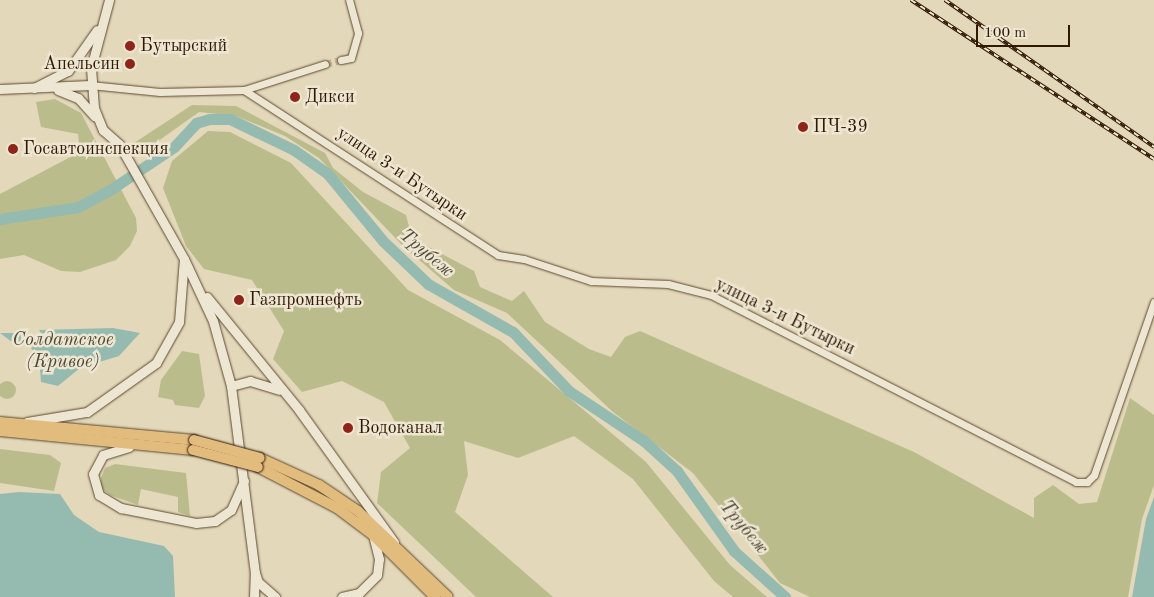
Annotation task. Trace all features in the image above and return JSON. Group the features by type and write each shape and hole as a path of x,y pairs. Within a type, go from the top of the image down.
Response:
{"main road":[{"path":"103,130 90,86 109,0"},
{"path":"34,88 68,71 103,21"},
{"path":"0,89 90,86"},
{"path":"48,88 78,98 103,130 119,144 200,289 279,390 299,410 394,542"},
{"path":"17,423 87,412 141,377 165,351 179,322 184,259"},
{"path":"200,289 231,386 255,573 254,597"},
{"path":"231,386 250,380 279,390"},
{"path":"0,422 193,445 259,462 326,489 394,542 448,597"},
{"path":"0,432 162,445"},
{"path":"193,445 122,447 103,455 93,474 99,495 121,508 206,523 224,517 244,481"},
{"path":"259,462 321,498 373,535 435,597"},
{"path":"342,597 360,593 377,575 379,559 373,535"},
{"path":"255,573 258,582 276,597"}],"street":[{"path":"341,60 351,58 358,33 349,0"},
{"path":"90,86 160,92 244,90 322,65"},
{"name":"улица 3-и Бутырки","path":"244,90 498,255 524,259 592,281 668,284 711,295 1076,482 1087,482 1094,475 1154,302"}],"green space":[{"path":"55,99 81,113 136,218 137,231 130,246 116,260 80,272 61,271 24,255 0,259 0,194 80,152 78,134 41,127 36,102"},
{"path":"192,105 236,106 325,153 333,168 363,192 406,215 412,238 474,271 480,287 512,301 524,291 545,322 589,349 611,357 625,337 640,331 914,452 1034,518 1034,498 1053,485 1079,504 1097,502 1130,398 1154,415 1154,485 1142,519 1128,597 810,597 780,583 693,473 613,412 507,313 454,290 403,246 319,158 285,136 236,116 199,112 140,154 131,145"},
{"path":"208,131 230,132 291,163 408,290 500,340 646,462 730,565 767,597 733,597 714,581 633,479 574,436 518,458 464,441 468,475 455,512 553,597 476,597 377,503 381,472 410,448 384,402 342,381 302,392 273,359 284,331 252,280 204,269 186,246 163,188 172,161"},
{"path":"182,351 199,354 205,396 199,408 175,405 173,400 158,397 161,380"},
{"path":"7,381 13,384 16,390 13,396 7,399 1,396 -2,390 1,384"},
{"path":"0,449 50,455 61,463 54,491 0,483"},
{"path":"115,464 186,473 190,516 178,512 178,497 141,489 138,505 110,495 101,488 101,478 105,468"}],"water":[{"name":"Солдатское (Кривое)","path":"113,328 140,333 119,356 80,368 58,386 41,382 39,357 31,348 43,336 39,330"},
{"path":"0,333 20,333 22,342 16,345"},
{"path":"19,492 60,494 74,515 99,532 164,546 173,556 175,597 0,597 0,494"},
{"path":"1154,497 1154,597 1132,597 1146,519"}],"waterway":[{"name":"Трубеж","path":"0,219 78,207 110,190 174,147 196,123 209,119 230,119 294,150 327,173 383,241 428,284 513,332 569,391 644,441 677,471 734,551 785,597"}],"tunnel":[{"path":"325,64 341,60"}],"railway":[{"path":"911,0 1154,159"},
{"path":"945,0 1154,147"}],"place":[{"name":"Бутырский","path":"130,46"},
{"name":"Апельсин","path":"130,64"},
{"name":"Дикси","path":"295,97"},
{"name":"ПЧ-39","path":"803,127"},
{"name":"Госавтоинспекция","path":"13,149"},
{"name":"Газпромнефть","path":"239,300"},
{"name":"Водоканал","path":"348,428"}]}
